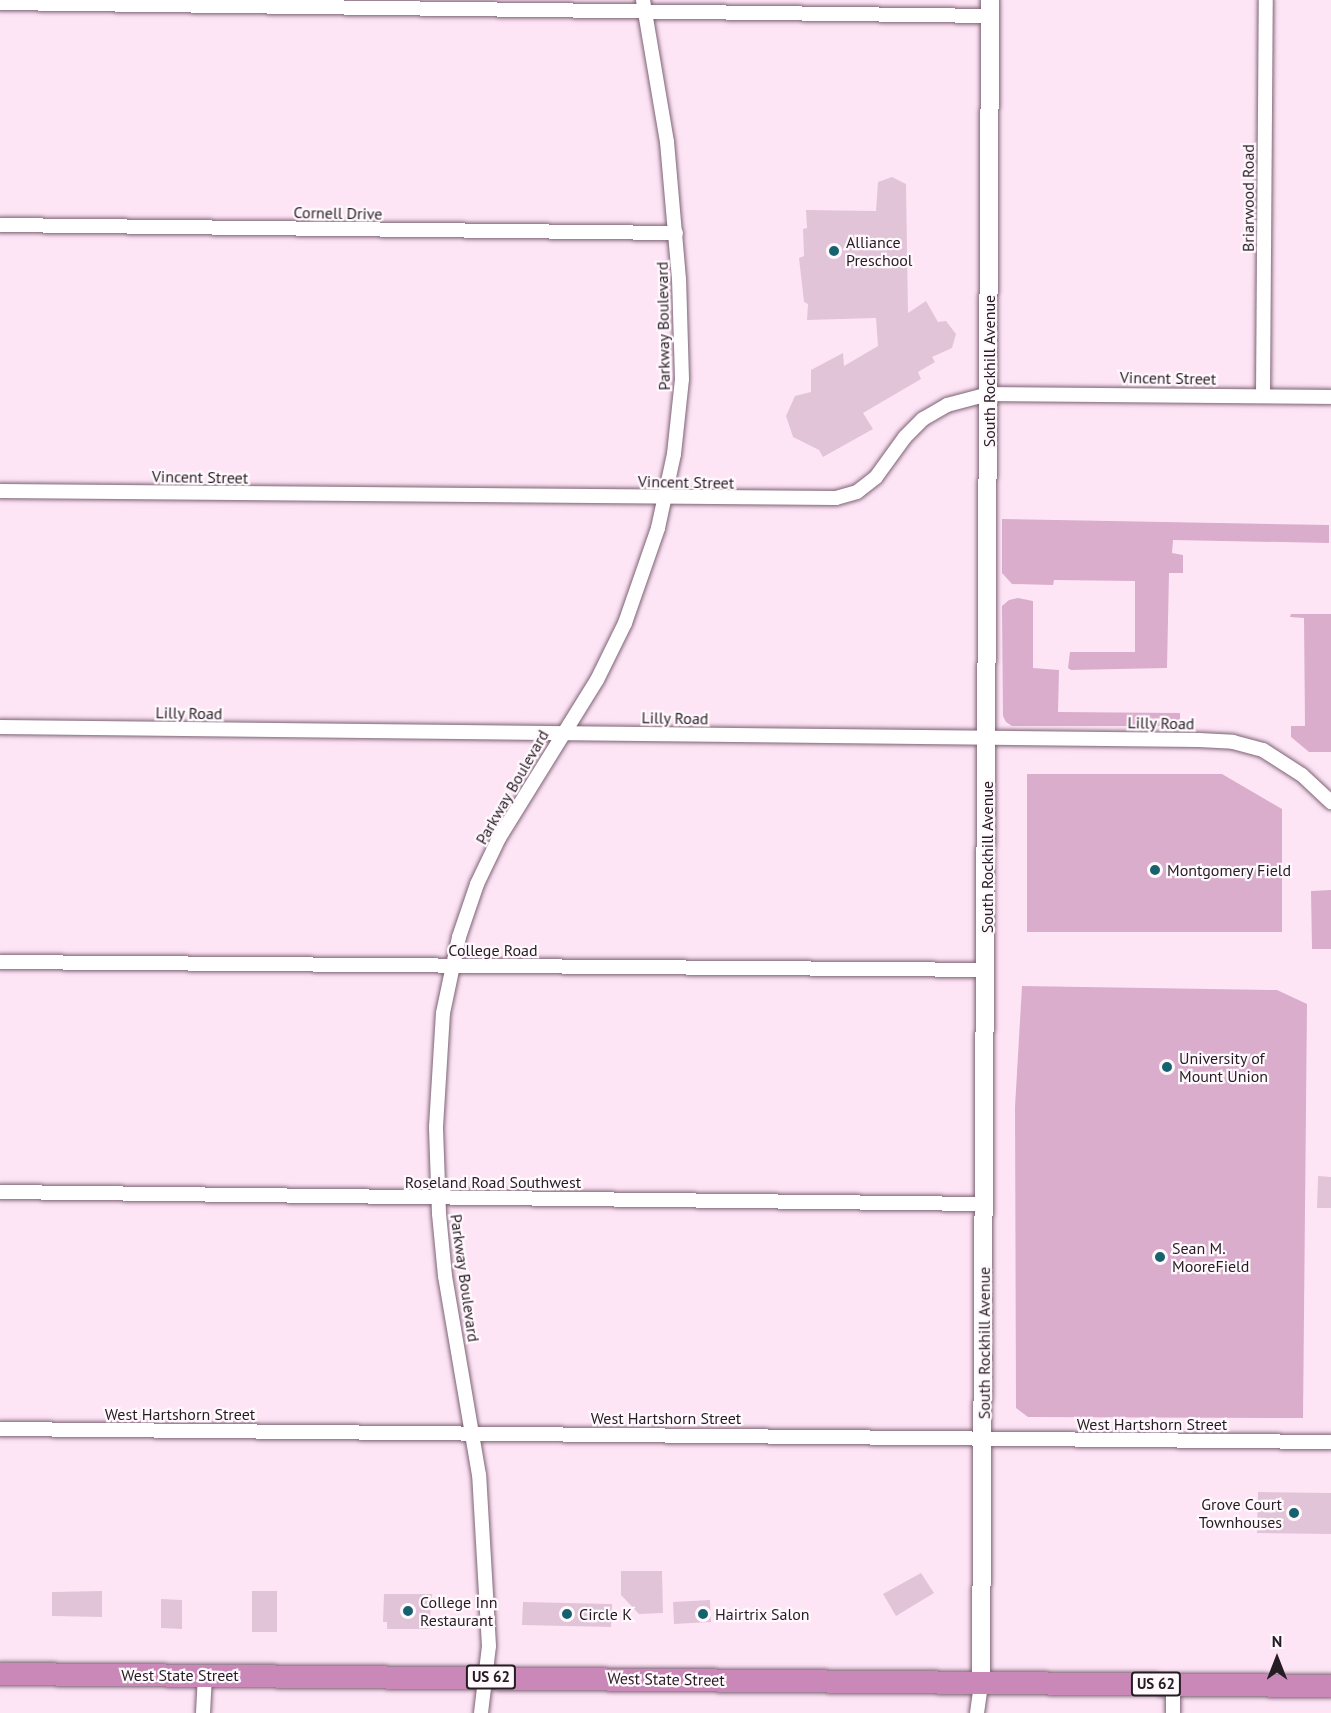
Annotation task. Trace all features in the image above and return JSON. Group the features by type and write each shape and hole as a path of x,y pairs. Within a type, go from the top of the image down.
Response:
{"highway":[{"name":"West State Street","path":"0,1674 1331,1686"}],"street":[{"name":"Briarwood Road","path":"1263,396 1266,0"},
{"path":"0,3 990,8"},
{"name":"Parkway Boulevard","path":"481,1713 487,1677 488,1600 479,1475 446,1276 438,1198 436,1127 438,1065 443,1013 452,967 470,904 499,838 597,680 625,623 643,576 666,498 674,454 682,379 676,233 667,142 645,5"},
{"name":"South Rockhill Avenue","path":"977,1713 981,1683 986,1204 990,8"},
{"name":"Cornell Drive","path":"0,225 676,233"},
{"name":"Vincent Street","path":"0,491 809,500 849,495 876,477 923,418 947,405 989,394 1331,397"},
{"name":"Lilly Road","path":"0,728 1233,742 1263,750 1280,760 1302,775 1331,802"},
{"name":"College Road","path":"0,962 986,970"},
{"name":"Roseland Road Southwest","path":"0,1192 986,1204"},
{"name":"West Hartshorn Street","path":"0,1429 1331,1442"},
{"path":"203,1713 206,1676"},
{"path":"1173,1684 1173,1713"}],"shaded area":[{"path":"1002,519 1329,525 1329,543 1173,540 1172,553 1183,555 1183,573 1169,573 1167,668 1071,670 1068,668 1070,652 1135,652 1135,581 1054,580 1053,585 1012,584 1002,573"},
{"path":"1018,598 1033,601 1033,668 1059,670 1058,712 1180,713 1180,722 1176,726 1012,726 1006,722 1003,716 1002,606 1009,600"},
{"path":"1291,614 1331,614 1331,752 1309,752 1291,737 1291,726 1305,726 1304,618 1290,617"},
{"name":"Montgomery Field","path":"1027,774 1222,774 1282,809 1282,932 1027,932"},
{"path":"1331,890 1331,949 1312,949 1311,891"},
{"name":"Sean M. MooreField","path":"1022,986 1277,990 1307,1004 1303,1418 1028,1417 1016,1408 1015,1107"}],"building":[{"path":"892,177 906,184 908,313 926,301 938,322 946,321 956,334 952,348 932,357 935,362 918,372 921,379 863,413 873,429 823,457 819,450 793,437 786,416 795,396 811,392 811,370 843,353 844,366 878,346 876,318 807,320 808,304 804,302 799,258 804,256 803,229 807,228 806,210 876,211 878,182"},
{"path":"1318,1176 1331,1177 1331,1208 1317,1208"},
{"name":"Grove Court Townhouses","path":"1258,1492 1331,1493 1331,1534 1257,1533"},
{"path":"621,1571 662,1571 663,1613 639,1614 621,1595"},
{"path":"921,1573 934,1593 896,1616 883,1594"},
{"path":"102,1591 102,1617 52,1616 52,1592"},
{"path":"252,1591 277,1591 277,1632 252,1632"},
{"path":"384,1594 432,1594 429,1629 387,1629 387,1622 383,1622"},
{"path":"161,1599 182,1600 182,1629 161,1628"},
{"path":"710,1600 711,1622 674,1624 673,1602"},
{"name":"Circle K","path":"523,1602 612,1604 611,1627 522,1625"}],"place":[{"name":"Alliance Preschool","path":"834,251"},
{"name":"Montgomery Field","path":"1155,870"},
{"name":"University of Mount Union","path":"1167,1067"},
{"name":"Sean M. MooreField","path":"1160,1257"},
{"name":"Grove Court Townhouses","path":"1294,1513"},
{"name":"College Inn Restaurant","path":"408,1611"},
{"name":"Circle K","path":"567,1614"},
{"name":"Hairtrix Salon","path":"703,1614"}]}
